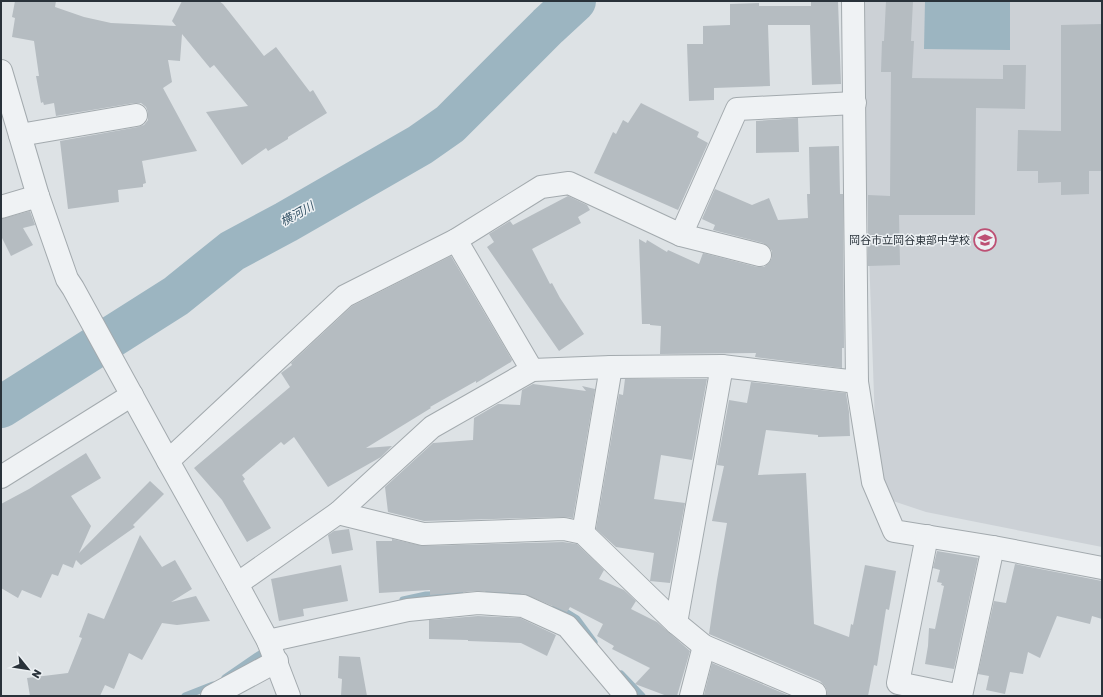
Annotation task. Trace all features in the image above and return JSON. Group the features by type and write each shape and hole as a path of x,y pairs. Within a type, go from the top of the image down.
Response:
{"street":[{"path":"853,1 857,382 873,482 894,531 992,547 1102,568"},
{"path":"1,71 38,196 67,279 268,641 279,678 289,696"},
{"path":"680,235 737,109 855,103"},
{"path":"20,135 136,115"},
{"path":"168,461 346,296 456,240 541,187 569,183 680,235 760,255"},
{"path":"1,207 38,196"},
{"path":"456,240 532,370"},
{"path":"237,584 338,513 432,427 532,370 611,367 722,366 857,382"},
{"path":"676,623 722,366"},
{"path":"583,533 611,367"},
{"path":"1,477 132,395"},
{"path":"338,513 423,534 564,529 583,533 676,623 704,646 815,692"},
{"path":"927,536 898,683 961,696 992,547"},
{"path":"268,641 408,610 478,603 523,606 568,626 626,696"},
{"path":"691,696 704,646"},
{"path":"212,696 279,678"}],"shaded area":[{"name":"岡谷市立岡谷東部中学校","path":"860,1 1102,1 1102,547 926,512 893,501 877,480"}],"water":[{"path":"925,1 1010,1 1010,50 924,49"}],"building":[{"path":"15,1 56,1 55,7 84,17 111,23 176,26 172,21 182,1 219,1 264,56 276,47 310,92 313,90 327,113 268,151 266,148 242,165 206,112 248,106 214,65 210,68 182,34 180,61 168,60 172,82 163,88 197,151 142,161 146,183 143,184 143,187 118,190 119,202 68,209 60,141 138,127 144,125 148,120 148,112 146,107 141,103 134,103 56,116 54,103 44,105 43,102 41,103 36,76 39,76 34,41 12,37 15,18 12,17"},
{"path":"811,1 838,1 841,84 812,85 810,25 768,25 770,86 714,88 714,100 689,101 687,44 703,44 703,26 730,25 730,4 759,3 759,6 811,6"},
{"path":"886,1 913,1 911,41 914,41 912,78 1003,79 1003,65 1026,65 1025,109 976,108 975,215 899,215 900,265 868,266 868,195 890,196 891,72 881,72"},
{"path":"1102,24 1102,171 1089,171 1089,194 1061,195 1061,182 1038,183 1038,171 1017,171 1018,130 1061,131 1061,25"},
{"path":"641,103 699,132 697,137 708,143 678,210 594,173 613,132 616,134 623,120 628,123"},
{"path":"798,118 799,152 756,153 756,121"},
{"path":"839,146 840,194 843,194 844,348 842,348 842,368 755,357 756,353 660,354 661,326 642,324 639,239 646,243 647,240 667,252 668,250 699,264 703,253 757,267 764,267 772,258 772,251 768,246 763,243 713,230 715,225 702,219 715,189 752,205 769,198 778,220 808,218 807,194 810,194 809,147"},
{"path":"568,196 587,205 590,210 578,217 581,223 532,249 550,284 552,283 584,334 559,351 487,247 494,242 489,234 510,221 513,225"},
{"path":"30,211 35,225 23,228 33,245 11,256 1,236 1,219"},
{"path":"451,256 512,360 511,362 476,383 476,381 430,407 431,408 366,448 392,446 381,457 328,487 294,437 284,445 281,442 242,475 245,479 243,481 271,528 247,542 222,500 194,468 290,387 281,373 292,365 291,363 352,306"},
{"path":"625,379 707,379 692,460 661,455 654,499 685,503 670,583 650,581 654,553 616,547 596,529 619,394 623,395"},
{"path":"751,382 846,393 849,412 850,436 818,437 818,435 766,430 758,475 806,473 814,624 849,637 851,624 853,625 865,565 896,571 889,610 886,609 877,666 874,665 868,696 827,696 825,686 820,681 709,634 727,523 712,521 724,466 717,465 729,400 747,403"},
{"path":"533,384 586,391 582,386 595,389 573,518 424,521 388,512 385,487 433,443 473,440 474,418 498,404 520,405 522,390"},
{"path":"86,453 101,478 71,496 91,526 79,553 150,481 164,494 133,525 135,527 81,565 76,560 73,568 63,564 58,576 52,574 41,598 22,590 18,598 1,588 1,504 29,489"},
{"path":"349,529 353,550 332,554 328,535 334,531"},
{"path":"140,535 162,567 175,560 192,589 171,602 196,596 210,621 177,625 162,623 142,660 129,653 114,689 105,685 100,696 30,696 27,678 68,673 82,638 79,637 88,613 104,619"},
{"path":"392,539 423,546 563,542 577,544 604,570 599,579 624,590 636,601 631,609 657,622 690,651 677,696 667,696 635,684 650,668 612,649 614,646 597,636 603,624 570,607 567,612 524,594 477,591 430,595 430,590 379,593 376,541 392,541"},
{"path":"937,551 978,558 954,669 925,664 929,628 935,629 944,586 941,585 942,583 937,582 940,570 933,568"},
{"path":"1015,564 1102,581 1102,619 1092,616 1090,624 1057,616 1040,658 1028,652 1023,674 1010,672 1005,694 986,690 989,676 978,674 994,601 1006,603"},
{"path":"341,565 348,601 303,609 304,616 279,621 271,579"},
{"path":"478,616 520,618 556,635 547,656 521,643 429,639 429,620"},
{"path":"339,656 360,657 367,696 341,696 342,679 338,678"},
{"path":"712,663 790,696 704,695"}],"waterway":[{"name":"横河川","path":"1,407 176,296 232,251 286,222 420,145 450,124 575,1"},
{"path":"488,594 518,593"},
{"path":"403,600 426,595 460,594"},
{"path":"556,606 577,619 594,642"},
{"path":"225,678 268,649"},
{"path":"621,674 642,696"},
{"path":"185,696 213,685"}],"place":[{"name":"岡谷市立岡谷東部中学校","path":"985,240"}]}
